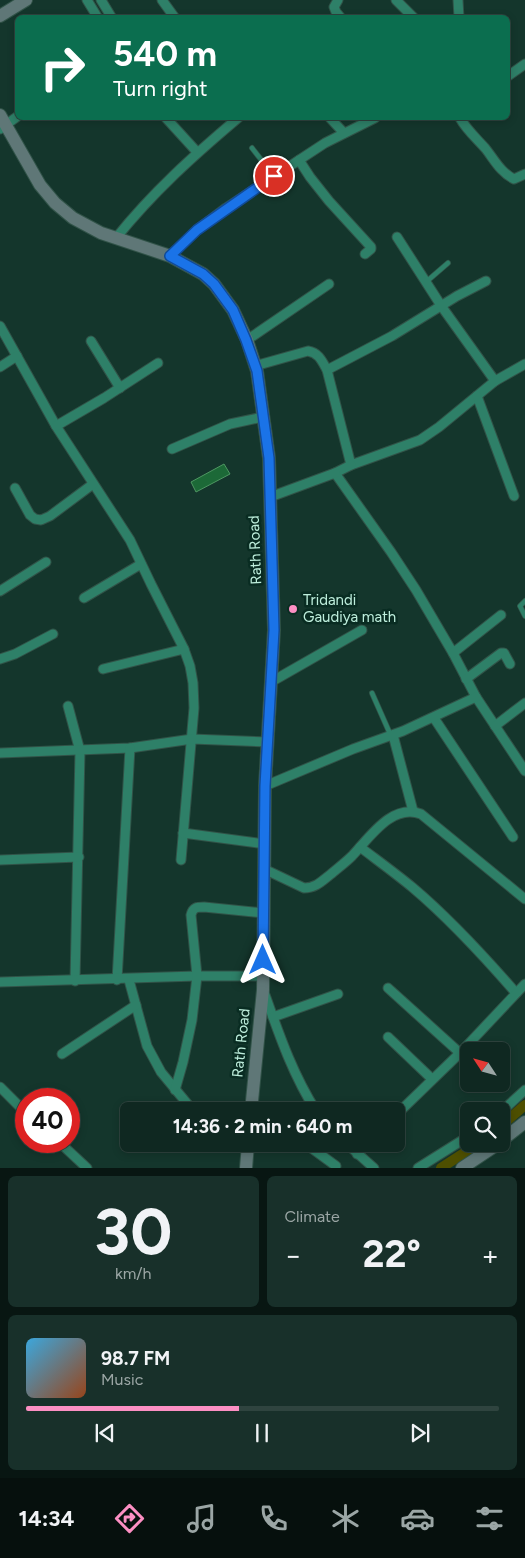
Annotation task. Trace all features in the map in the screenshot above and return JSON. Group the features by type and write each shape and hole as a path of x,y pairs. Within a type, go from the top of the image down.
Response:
{"street":[{"path":"0,16 26,0"},
{"path":"87,0 96,15"},
{"path":"101,0 110,15"},
{"path":"162,0 173,15"},
{"path":"338,0 334,7 338,15"},
{"path":"396,0 411,15"},
{"path":"458,0 459,15"},
{"path":"510,75 525,64"},
{"path":"2,123 15,117"},
{"path":"168,120 198,152"},
{"path":"116,238 140,208 198,152 236,120"},
{"path":"332,120 344,133"},
{"path":"170,256 197,230 274,176 344,133 372,120"},
{"path":"461,120 502,171 514,179 525,174"},
{"name":"Rath Road","path":"2,123 40,185 55,203 73,218 101,233 170,256 203,274 214,284 233,310 255,366 269,458 274,630 265,786 263,990 252,1102"},
{"path":"299,160 329,200 371,247 364,254"},
{"path":"398,237 442,306 495,381"},
{"path":"328,370 392,336 457,296 486,281"},
{"path":"246,340 329,284"},
{"path":"0,326 56,426 121,525 184,649 190,666 194,708 181,860"},
{"path":"91,340 120,388"},
{"path":"255,366 308,351 315,352 328,370 351,465"},
{"path":"0,367 17,356"},
{"path":"56,426 158,363"},
{"path":"270,497 420,440 439,427 495,381 525,364"},
{"path":"477,396 514,496"},
{"path":"172,449 230,424 263,417"},
{"path":"335,473 411,582 453,653 476,697 525,771"},
{"path":"15,488 30,515 35,519 41,520 50,516 93,484"},
{"path":"0,591 46,562"},
{"path":"84,598 142,564"},
{"path":"453,653 501,615"},
{"path":"271,682 362,630"},
{"path":"0,659 15,654 53,634"},
{"path":"103,669 184,649"},
{"path":"466,679 501,653 504,653 510,664"},
{"path":"265,786 434,718 476,697"},
{"path":"495,726 525,703"},
{"path":"68,706 80,751 75,981"},
{"path":"434,718 513,837"},
{"path":"392,735 413,811"},
{"path":"0,753 130,748 192,739 268,742"},
{"path":"117,980 130,748"},
{"path":"264,870 304,888 310,888 318,884 350,858 387,821 403,812 413,811 421,814 525,898"},
{"path":"183,833 264,844"},
{"path":"360,847 412,886 458,929 516,993"},
{"path":"0,860 79,857"},
{"path":"175,1090 192,1020 198,976 192,910 204,907 263,913"},
{"path":"0,982 263,976"},
{"path":"129,980 147,1046 161,1072 186,1102"},
{"path":"470,1042 525,984"},
{"path":"388,988 460,1053 405,1106"},
{"path":"263,990 291,1067 310,1102"},
{"path":"273,1017 338,994"},
{"path":"62,1054 136,1005"},
{"path":"388,1037 432,1079"},
{"path":"0,1087 15,1101"},
{"path":"510,1104 525,1090"},
{"path":"510,1134 525,1122"},
{"path":"418,1168 460,1142"},
{"path":"246,1168 247,1152"},
{"path":"317,1152 336,1166"},
{"path":"462,1168 486,1152"},
{"path":"71,1153 87,1168"},
{"path":"357,1154 374,1168"}],"lane":[{"path":"252,148 274,176"},
{"path":"426,282 448,263"},
{"path":"525,601 520,606 525,616"},
{"path":"372,693 392,735"}],"building":[{"path":"224,464 230,474 196,492 191,482"}],"waterway":[{"path":"510,1118 525,1105"},
{"path":"441,1168 466,1152"}],"place":[{"name":"Tridandi Gaudiya math","path":"293,609"}],"route":[{"path":"263,960 265,786 274,630 269,458 257,371 233,310 214,284 203,274 170,256 197,230 274,176"}]}
